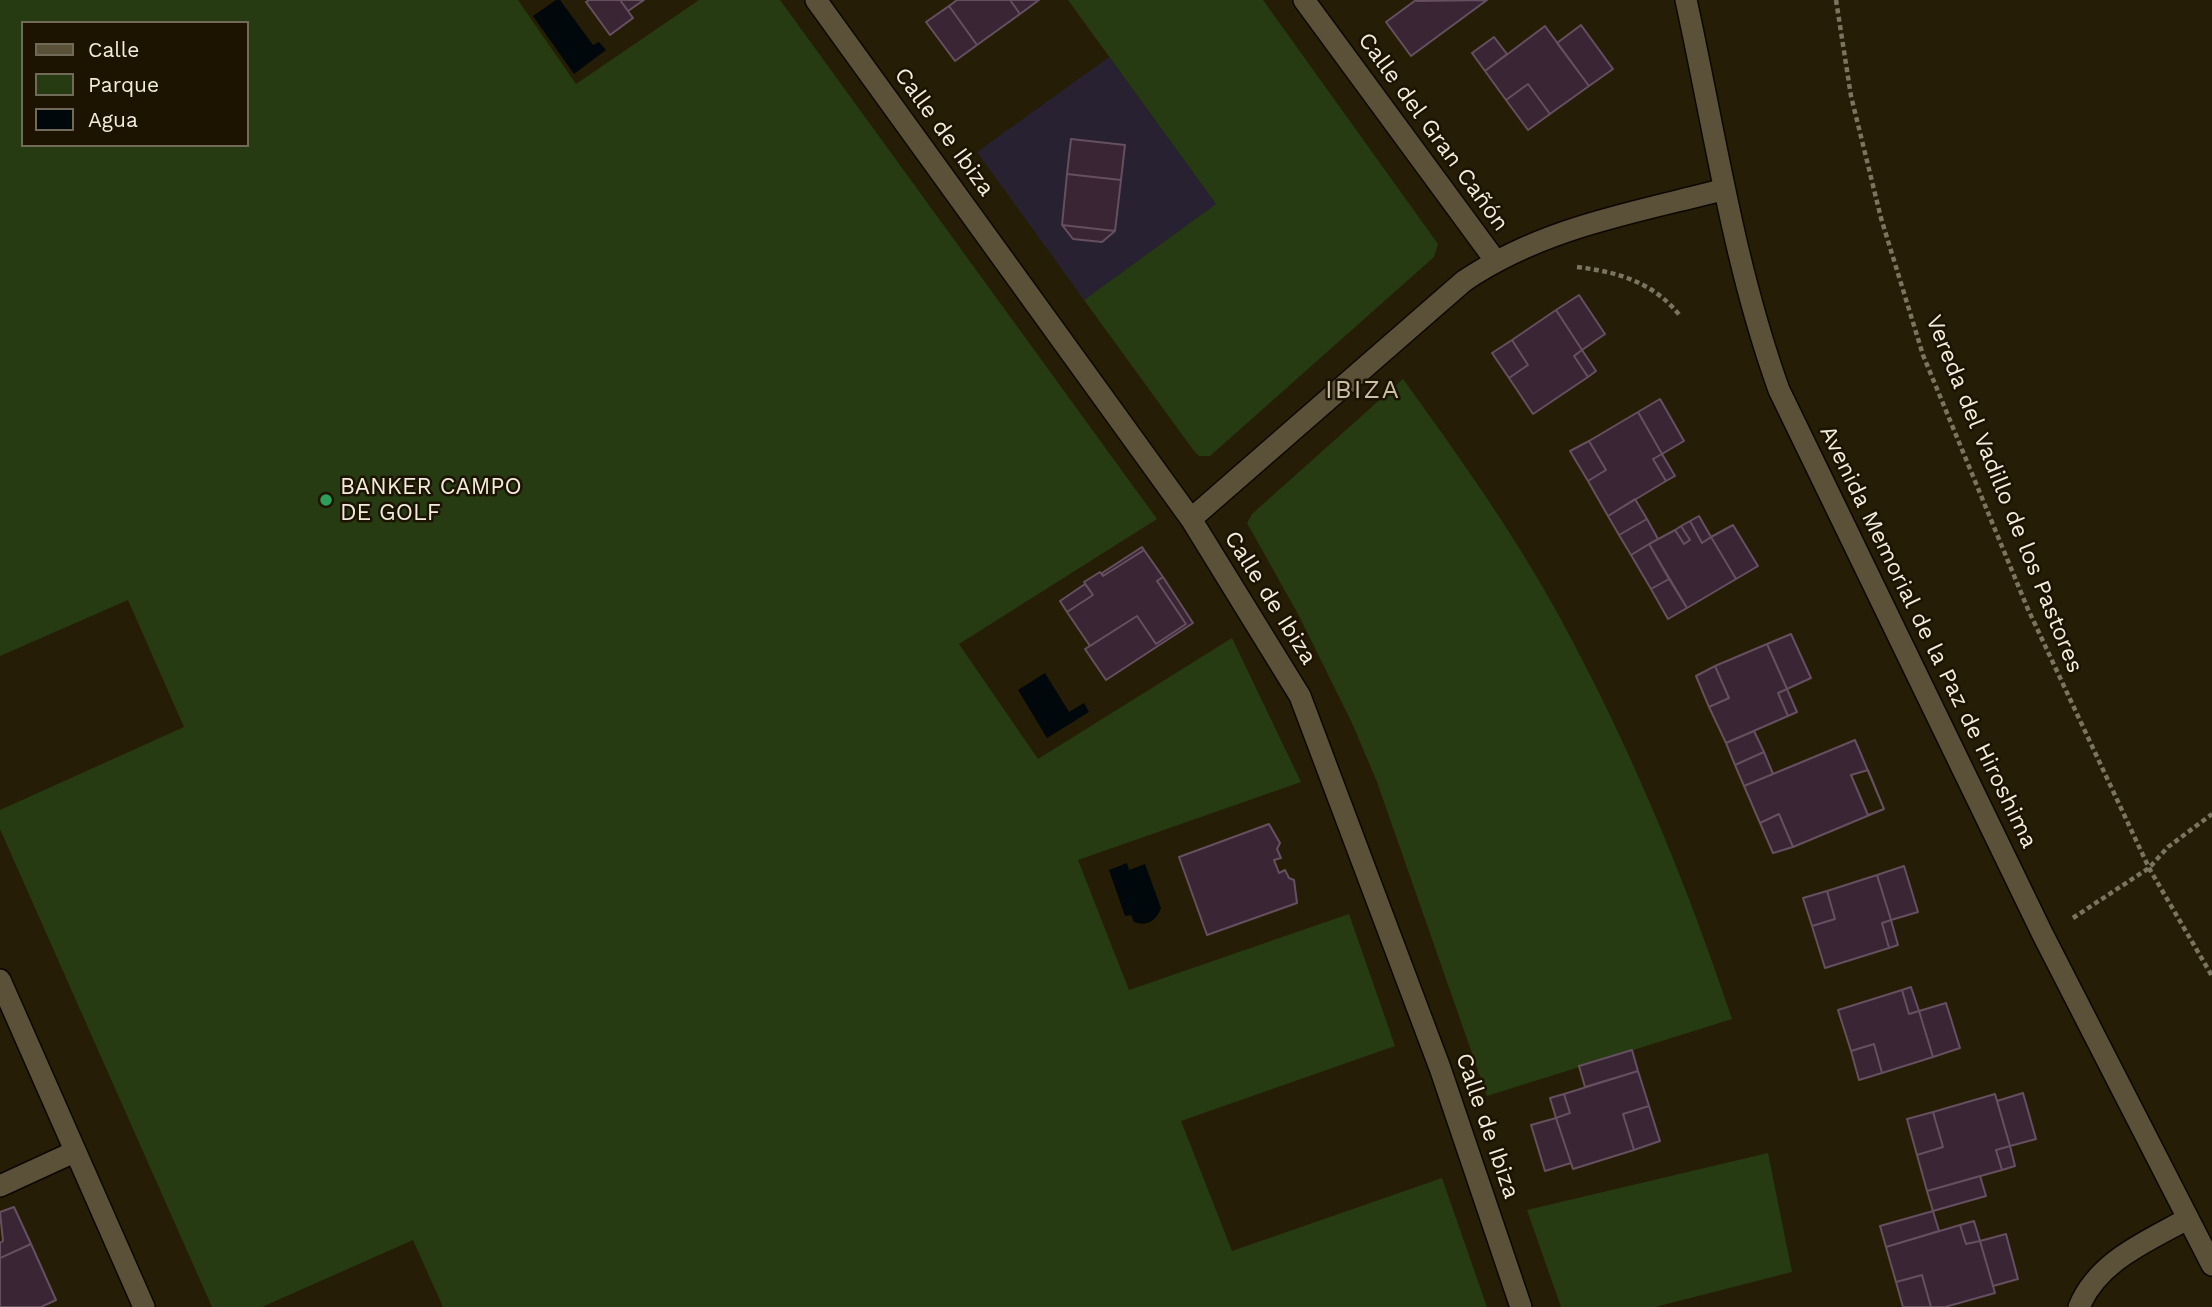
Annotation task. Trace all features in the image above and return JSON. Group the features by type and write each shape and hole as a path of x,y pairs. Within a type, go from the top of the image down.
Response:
{"street":[{"name":"Calle de Ibiza","path":"816,0 1191,519 1300,696 1440,1068 1521,1307"},
{"name":"Calle del Gran Cañón","path":"1304,0 1495,260"},
{"name":"Avenida Memorial de la Paz de Hiroshima","path":"1686,0 1722,190 1757,329 1779,390 2043,935 2212,1265"},
{"path":"1191,519 1464,281 1495,260 1567,230 1722,190"},
{"path":"0,980 144,1307"},
{"path":"0,1186 74,1152"},
{"path":"2079,1307 2085,1293 2113,1261 2187,1219"}],"path":[{"name":"Vereda del Vadillo de los Pastores","path":"1836,0 1851,96 1881,218 1923,355 2027,607 2149,868 2212,975"},
{"path":"1567,267 1607,271 1631,279 1668,301 1681,317"},
{"path":"2043,935 2149,868 2168,847 2212,814"}],"shaded area":[{"path":"1109,57 1216,204 1084,300 977,152"}],"green space":[{"path":"0,0 518,0 576,84 699,0 780,0 1157,519 959,644 1038,759 1232,638 1301,782 1078,860 1129,990 1349,914 1395,1046 1181,1121 1232,1251 1442,1178 1487,1307 443,1307 413,1240 262,1307 212,1307 0,829 0,810 184,727 128,600 0,656"},
{"path":"1068,0 1263,0 1438,244 1434,257 1210,456 1199,456 1194,451 1084,300 1216,204"},
{"path":"1403,379 1504,524 1541,583 1584,663 1654,812 1732,1019 1487,1096 1377,782 1352,723 1298,614 1247,523 1252,514"},
{"path":"1768,1153 1792,1272 1655,1307 1561,1307 1527,1210"}],"water":[{"path":"560,0 593,45 599,42 606,50 574,74 533,16"},
{"path":"1045,673 1069,712 1084,703 1089,712 1047,738 1018,690"},
{"path":"1127,863 1129,870 1145,864 1161,908 1154,919 1147,923 1134,922 1131,915 1125,916 1109,870"}],"building":[{"path":"620,0 633,18 610,35 586,2"},
{"path":"620,0 644,0 628,11"},
{"path":"957,0 1010,0 1020,14 977,45 949,6"},
{"path":"1010,0 1039,0 1020,14"},
{"path":"1416,0 1487,0 1411,56 1386,22"},
{"path":"949,6 977,45 955,61 926,22"},
{"path":"1581,25 1613,69 1589,86 1557,43"},
{"path":"1545,26 1589,86 1550,114 1528,84 1506,100 1485,71"},
{"path":"1494,37 1507,54 1485,71 1472,53"},
{"path":"1528,84 1550,114 1528,130 1506,100"},
{"path":"1071,139 1125,145 1121,180 1067,174"},
{"path":"1067,174 1121,180 1115,231 1062,225"},
{"path":"1062,225 1115,231 1102,242 1073,239"},
{"path":"1579,295 1605,334 1582,350 1556,310"},
{"path":"1556,310 1582,350 1574,356 1588,377 1533,414 1509,378 1528,365 1512,340"},
{"path":"1512,340 1528,365 1509,378 1492,353"},
{"path":"1582,350 1596,371 1588,377 1574,356"},
{"path":"1660,399 1684,441 1662,454 1638,412"},
{"path":"1638,412 1662,454 1653,459 1666,481 1608,516 1588,481 1606,470 1589,441"},
{"path":"1589,441 1606,470 1588,481 1570,451"},
{"path":"1662,454 1675,476 1666,481 1653,459"},
{"path":"1635,499 1647,519 1619,535 1608,516"},
{"path":"1699,516 1711,537 1702,543 1690,521"},
{"path":"1647,519 1658,539 1631,555 1619,535"},
{"path":"1690,521 1702,543 1711,537 1736,579 1687,608 1649,544 1675,530 1684,544 1690,540 1681,526"},
{"path":"1733,525 1758,566 1736,579 1711,537"},
{"path":"1681,526 1690,540 1684,544 1675,530"},
{"path":"1649,544 1669,579 1651,589 1631,555"},
{"path":"1142,547 1144,550 1103,576 1102,573"},
{"path":"1144,550 1163,577 1157,581 1186,624 1156,644 1137,616 1090,646 1067,612 1093,595 1084,582 1100,572 1103,576"},
{"path":"1163,577 1193,623 1106,680 1085,649 1137,616 1156,644 1186,624 1157,581"},
{"path":"1669,579 1687,608 1668,619 1651,589"},
{"path":"1085,584 1093,595 1067,612 1060,601"},
{"path":"1791,634 1811,678 1787,689 1767,644"},
{"path":"1767,644 1787,689 1778,693 1788,716 1726,743 1709,707 1729,698 1715,666"},
{"path":"1715,666 1729,698 1709,707 1696,676"},
{"path":"1787,689 1797,712 1788,716 1778,693"},
{"path":"1754,731 1764,752 1735,765 1726,743"},
{"path":"1855,740 1884,809 1793,847 1779,814 1760,823 1744,786"},
{"path":"1764,752 1773,774 1744,786 1735,765"},
{"path":"1868,770 1884,809 1868,815 1851,775"},
{"path":"1779,814 1793,847 1773,853 1760,823"},
{"path":"1269,824 1280,843 1277,849 1281,858 1274,860 1279,873 1285,870 1289,878 1294,880 1297,903 1207,935 1179,857"},
{"path":"1904,866 1918,912 1891,920 1877,875"},
{"path":"1877,875 1891,920 1882,923 1889,948 1825,968 1812,926 1835,919 1827,891"},
{"path":"1827,891 1835,919 1812,926 1803,898"},
{"path":"1891,920 1898,945 1889,948 1882,923"},
{"path":"1911,987 1919,1011 1909,1014 1902,990"},
{"path":"1902,990 1909,1014 1919,1011 1933,1057 1882,1073 1874,1044 1851,1051 1838,1010"},
{"path":"1946,1003 1960,1048 1933,1057 1919,1011"},
{"path":"1874,1044 1882,1073 1859,1080 1851,1051"},
{"path":"1632,1050 1638,1071 1585,1087 1579,1066"},
{"path":"1638,1071 1649,1106 1623,1114 1634,1150 1573,1169 1556,1118 1570,1113 1564,1094"},
{"path":"2023,1093 2036,1139 2010,1146 1997,1101"},
{"path":"1564,1094 1570,1113 1556,1118 1550,1098"},
{"path":"1995,1094 2010,1146 1996,1150 2002,1170 1927,1191 1917,1155 1943,1147 1933,1112"},
{"path":"1649,1106 1660,1141 1634,1150 1623,1114"},
{"path":"1933,1112 1943,1147 1917,1155 1907,1119"},
{"path":"1556,1118 1571,1163 1545,1171 1531,1125"},
{"path":"2010,1146 2015,1166 2002,1170 1996,1150"},
{"path":"1980,1176 1986,1196 1933,1211 1927,1191"},
{"path":"14,1207 31,1244 0,1258 0,1243 3,1241 0,1212"},
{"path":"1933,1211 1939,1231 1886,1247 1880,1226"},
{"path":"1974,1221 1980,1241 1966,1244 1960,1225"},
{"path":"1960,1225 1966,1244 1980,1241 1995,1293 1945,1307 1931,1307 1922,1275 1896,1282 1886,1247"},
{"path":"2006,1234 2018,1279 1993,1286 1980,1241"},
{"path":"31,1244 56,1300 41,1307 0,1307 0,1258"},
{"path":"1922,1275 1931,1307 1903,1307 1896,1282"}],"place":[{"name":"BANKER CAMPO DE GOLF","path":"326,500"}],"district":[{"name":"IBIZA","path":"1363,390"}]}
